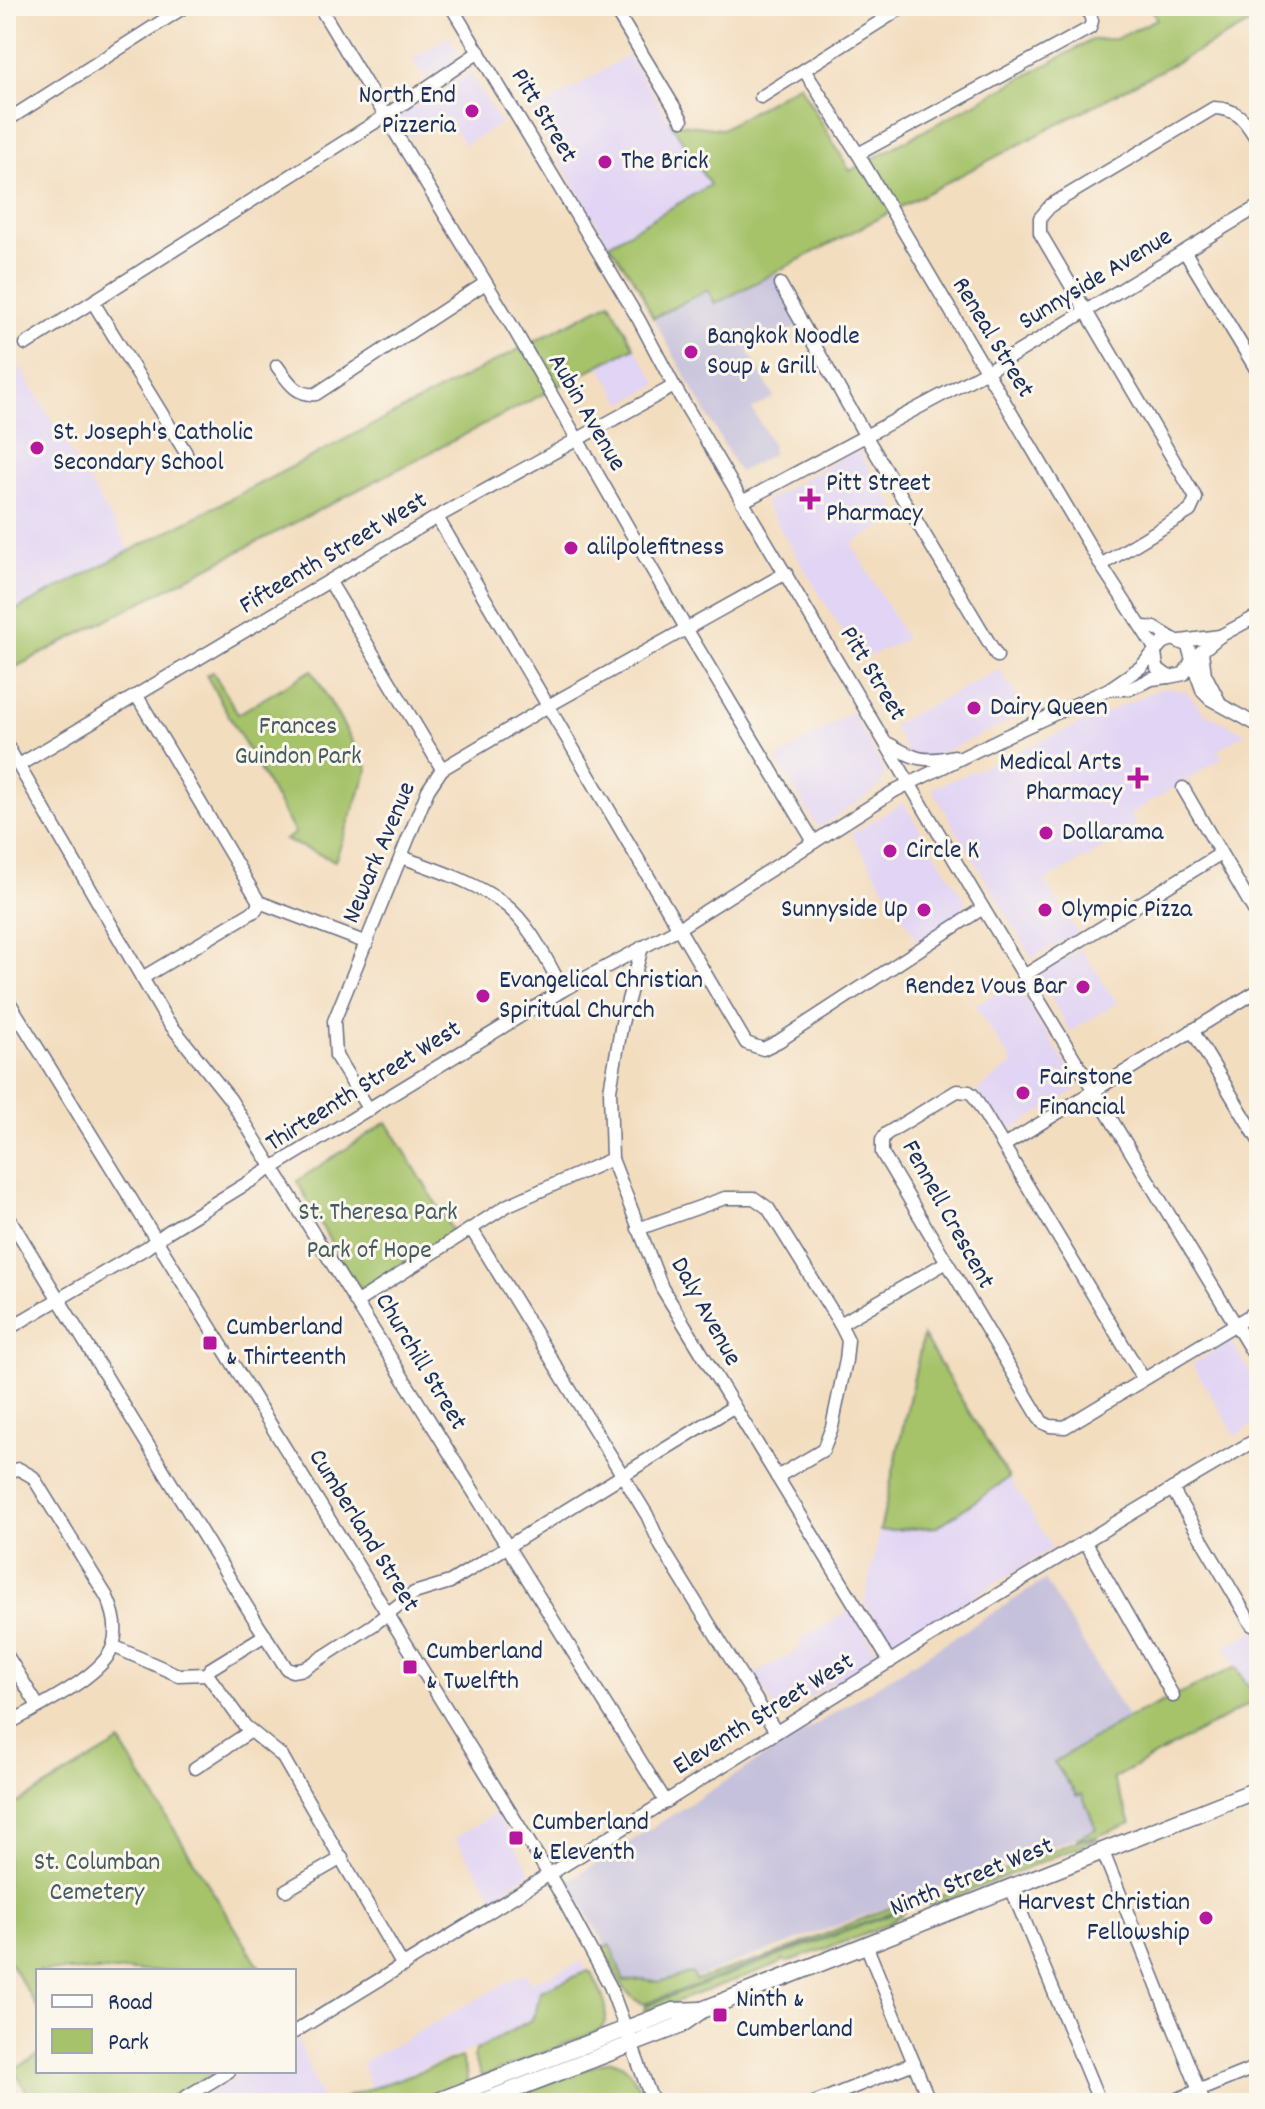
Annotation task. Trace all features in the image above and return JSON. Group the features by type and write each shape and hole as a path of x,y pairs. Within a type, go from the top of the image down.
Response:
{"main road":[{"name":"Ninth Street West","path":"479,2103 628,2037 673,2011 702,2010 1259,1789"},
{"name":"Ninth Street West","path":"433,2103 628,2037"}],"street":[{"path":"6,121 186,6"},
{"name":"Aubin Avenue","path":"319,6 515,331 576,442 814,842"},
{"name":"Pitt Street","path":"451,6 632,307 674,386 889,744 983,908 1259,1363"},
{"path":"761,97 905,6"},
{"path":"858,154 1090,28 1092,21 1087,6"},
{"path":"615,7 682,120"},
{"path":"26,344 385,116 479,52"},
{"name":"Reneal Street","path":"804,70 858,154 1101,565 1135,619 1144,627 1156,651"},
{"path":"1101,565 1190,511 1196,498 1040,233 1040,218 1051,205 1214,108 1230,109 1244,120 1259,143"},
{"name":"Sunnyside Avenue","path":"742,502 987,371 1259,206"},
{"path":"1185,252 1259,374"},
{"path":"277,366 295,389 306,395 316,394 484,284"},
{"path":"780,284 865,435 997,656"},
{"path":"93,302 186,453"},
{"name":"Fifteenth Street West","path":"19,765 437,517 674,386"},
{"path":"437,517 746,1043 763,1049 983,908"},
{"path":"442,769 786,573"},
{"name":"Newark Avenue","path":"330,582 442,769 428,790 334,1021 336,1056 369,1110"},
{"path":"1109,689 1129,689 1152,679 1184,674 1195,658 1220,636 1259,615"},
{"path":"1144,627 1155,628 1190,649 1203,692 1259,726"},
{"path":"889,744 907,755 931,761 976,750 1109,689 1162,643 1220,636"},
{"path":"1156,651 1157,668 1169,677"},
{"path":"137,696 259,902 367,943"},
{"name":"Churchill Street","path":"6,744 166,1019 230,1099 666,1802"},
{"name":"Thirteenth Street West","path":"6,1330 563,990 679,928 910,784 976,750"},
{"path":"1183,788 1259,919"},
{"path":"1025,975 1220,854"},
{"path":"402,857 470,883 505,904 520,919 563,990"},
{"path":"142,978 256,910 259,902"},
{"name":"Daly Avenue","path":"642,947 622,1023 610,1090 612,1159 662,1288 890,1662"},
{"path":"1005,1145 1259,990"},
{"name":"Cumberland Street","path":"6,997 550,1877 610,1986 653,2103"},
{"path":"1192,1030 1259,1141"},
{"name":"Fennell Crescent","path":"1143,1378 973,1095 962,1090 886,1134 882,1140 882,1153 1042,1422 1050,1426 1065,1427 1259,1310"},
{"path":"357,1302 508,1205 612,1159"},
{"path":"638,1229 725,1198 754,1198 768,1208 840,1324 848,1340 846,1360 832,1427 823,1450 777,1477"},
{"path":"6,1213 265,1635 287,1669 292,1671 304,1669 358,1635 414,1593 450,1582 507,1548 733,1407"},
{"path":"472,1230 776,1732"},
{"path":"840,1324 945,1263"},
{"name":"Eleventh Street West","path":"296,2031 550,1877 776,1732 1085,1541 1259,1438"},
{"path":"6,1472 24,1470 33,1477 107,1597 114,1618 113,1646 92,1673 6,1725"},
{"path":"1172,1489 1252,1625"},
{"path":"1085,1541 1173,1696"},
{"path":"207,1674 210,1669 265,1635"},
{"path":"113,1646 178,1675 207,1674"},
{"path":"6,1654 38,1706"},
{"path":"207,1674 251,1731 282,1756 403,1966"},
{"path":"195,1768 251,1731"},
{"path":"1103,1852 1204,2103"},
{"path":"286,1890 342,1858"},
{"path":"1011,1888 1100,2103"},
{"path":"867,1947 930,2103"},
{"path":"814,2103 914,2063"},
{"path":"1168,2103 1259,2066"},
{"path":"176,2103 226,2073"}],"shaded area":[{"path":"449,36 458,52 455,61 426,80 412,59"},
{"path":"628,55 710,185 609,244 531,114"},
{"path":"470,73 501,124 464,145 447,117 411,138 398,115"},
{"path":"775,274 805,323 749,352 774,397 752,409 772,443 773,454 739,472 653,318 708,289 716,304"},
{"name":"St. Joseph's Catholic Secondary School","path":"6,344 130,550 6,615"},
{"path":"634,347 658,384 623,404 599,365"},
{"path":"857,449 901,516 852,544 906,639 860,661 764,502"},
{"path":"999,670 1028,713 927,759 908,754 892,725"},
{"path":"1162,688 1186,691 1204,713 1245,733 1218,750 1223,758 1130,814 1138,829 1044,881 1078,933 1032,958 932,789"},
{"path":"852,712 885,773 879,788 818,828 776,759"},
{"path":"903,803 966,901 962,912 919,943 851,834"},
{"path":"1081,949 1117,1003 1070,1031 1038,976"},
{"path":"1014,981 1080,1088 1006,1133 977,1091 1013,1064 975,1006"},
{"path":"1231,1342 1259,1385 1259,1420 1236,1436 1192,1364"},
{"path":"1009,1478 1052,1548 893,1646 864,1603 880,1531 937,1527"},
{"path":"1045,1580 1128,1718 1055,1762 1077,1796 1082,1793 1096,1830 635,2000 569,1880"},
{"path":"852,1609 878,1656 780,1715 754,1674 801,1648 798,1640"},
{"path":"1259,1629 1259,1699 1257,1700 1225,1646"},
{"path":"496,1813 531,1872 494,1896 455,1838"},
{"path":"582,1962 596,2002 371,2088 362,2063 524,1973 531,1982"},
{"path":"298,2039 323,2103 203,2103 201,2098 243,2073 296,2073"}],"green space":[{"path":"1150,6 1259,6 1259,19 715,304 708,289 653,318 639,287 609,244 710,185 671,123 722,129 799,84 850,171 1092,40 1116,39 1157,19"},
{"path":"610,302 634,347 6,672 6,615"},
{"name":"Frances Guindon Park","path":"312,670 368,769 335,861 285,840 295,833 206,675 213,672 238,714"},
{"name":"St. Theresa Park","path":"387,1122 453,1232 363,1288 354,1285 297,1181"},
{"path":"923,1336 1009,1478 937,1527 880,1531"},
{"path":"1236,1667 1257,1700 1113,1779 1131,1823 1095,1837 1076,1839 1096,1829 1082,1794 1077,1796 1054,1762 1128,1718"},
{"name":"St. Columban Cemetery","path":"120,1742 261,1969 36,1969 36,2006 6,1956 6,1810"},
{"path":"1098,1839 932,1906 922,1903 1079,1840"},
{"path":"904,1902 906,1908 644,2004 624,1988 603,1948 610,1945 624,1981 642,1979 659,1982 692,1973 696,1980 774,1955"},
{"path":"906,1909 887,1924 852,1939 787,1962 783,1960 656,2009 644,2010 645,2006 660,2000"},
{"path":"588,1971 592,1973 606,2009 600,2030 482,2077 473,2058 476,2050 531,2020 540,1991"},
{"path":"36,2056 36,2073 214,2073 164,2103 34,2103 14,2070"},
{"path":"461,2057 467,2083 407,2103 330,2103"},
{"path":"611,2060 629,2071 644,2103 625,2103 620,2091 588,2103 492,2103"}],"waterway":[{"path":"6,16 21,6"}],"place":[{"name":"North End Pizzeria","path":"472,111"},
{"name":"The Brick","path":"605,162"},
{"name":"Bangkok Noodle Soup & Grill","path":"691,352"},
{"name":"St. Joseph's Catholic Secondary School","path":"37,448"},
{"name":"Pitt Street Pharmacy","path":"810,499"},
{"name":"alilpolefitness","path":"571,548"},
{"name":"Dairy Queen","path":"974,708"},
{"name":"Medical Arts Pharmacy","path":"1138,778"},
{"name":"Dollarama","path":"1046,833"},
{"name":"Circle K","path":"890,851"},
{"name":"Sunnyside Up","path":"924,910"},
{"name":"Olympic Pizza","path":"1045,910"},
{"name":"Rendez Vous Bar","path":"1083,987"},
{"name":"Evangelical Christian Spiritual Church","path":"483,996"},
{"name":"Fairstone Financial","path":"1023,1093"},
{"name":"Cumberland & Thirteenth","path":"210,1343"},
{"name":"Cumberland & Twelfth","path":"410,1667"},
{"name":"Cumberland & Eleventh","path":"516,1838"},
{"name":"Harvest Christian Fellowship","path":"1206,1918"},
{"name":"Ninth & Cumberland","path":"720,2015"}],"park label":[{"name":"Park of Hope","path":"369,1251"}]}
